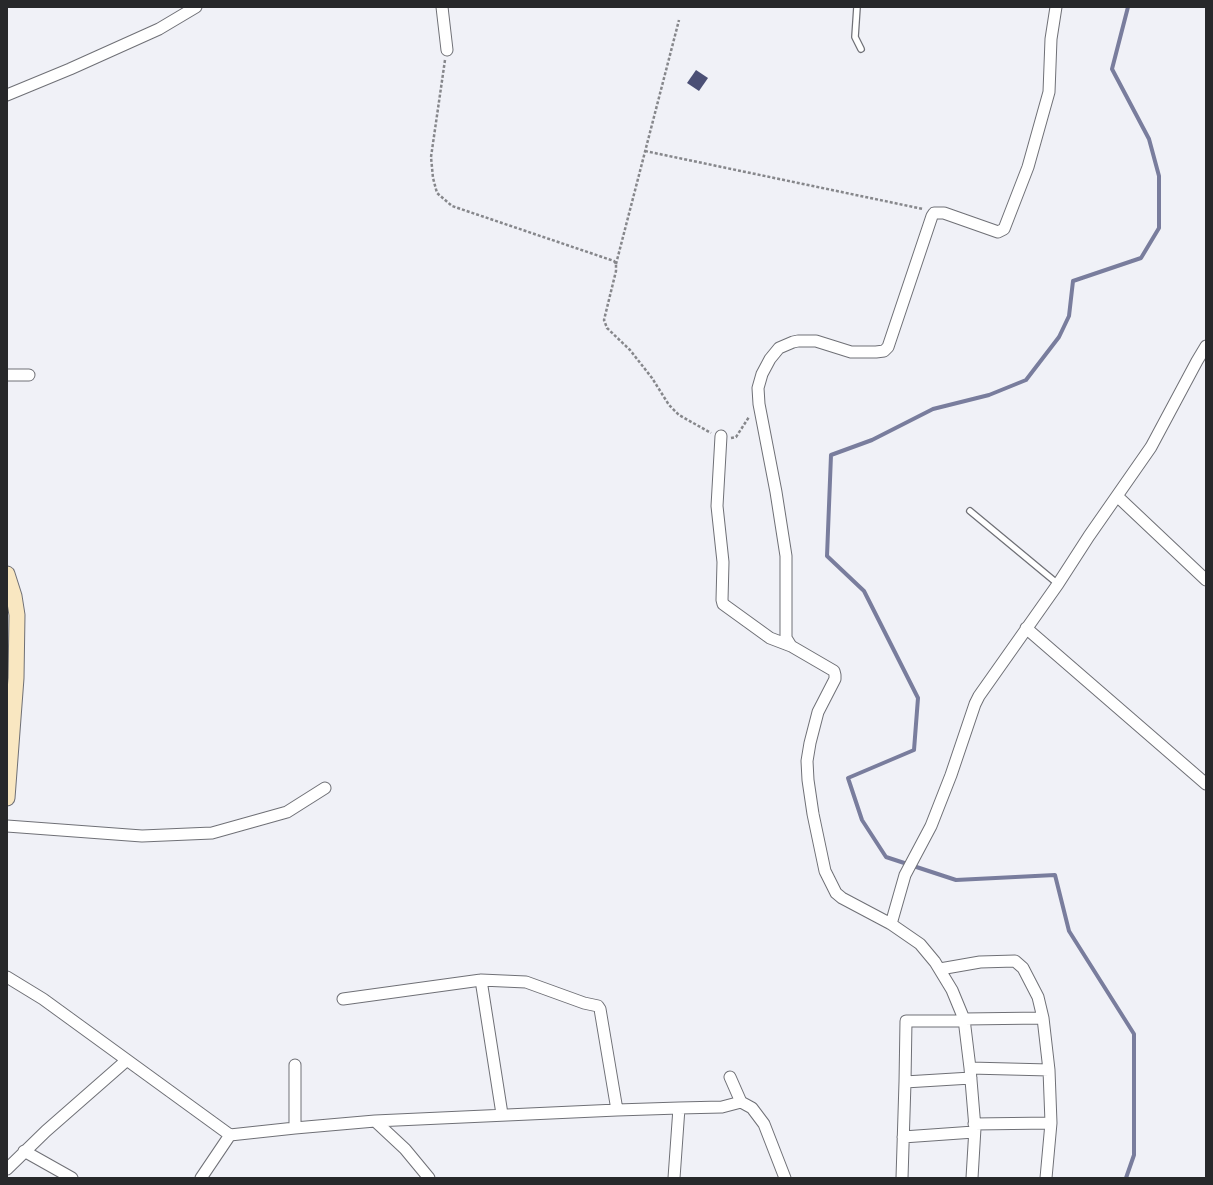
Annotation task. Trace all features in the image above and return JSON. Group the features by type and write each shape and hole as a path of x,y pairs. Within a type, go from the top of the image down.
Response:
{"street":[{"path":"7,95 70,69 159,29 196,7"},
{"path":"442,7 447,50"},
{"path":"791,646 786,638 786,556 759,404 758,388 762,374 770,359 779,348 798,341 816,341 851,352 884,351 888,347 932,216 937,212 944,213 998,232 1004,229 1028,168 1049,92 1051,39 1056,7"},
{"path":"891,924 905,875 931,826 979,696 1058,584 1089,536 1151,447 1196,361 1206,346"},
{"path":"7,375 29,375"},
{"path":"721,436 718,506 723,562 722,600 724,604 770,638 791,646 834,671 835,679 818,712 807,761 812,807 825,871 836,893 842,898 891,924 920,944 940,969 952,990 964,1020 970,1073 974,1128 972,1178"},
{"path":"1117,496 1206,580"},
{"path":"7,574 18,615 16,678 7,798"},
{"path":"1026,628 1206,784"},
{"path":"7,826 142,836 212,833 287,812 325,788"},
{"path":"940,969 980,962 1015,961 1023,968 1038,997 1043,1018 1049,1070 1051,1123 1046,1178"},
{"path":"7,977 43,1000 230,1135 375,1121 502,1114 722,1107 741,1102"},
{"path":"481,980 502,1114"},
{"path":"343,999 481,980 526,982 584,1003 598,1006 600,1009 617,1110"},
{"path":"902,1178 906,1021 1043,1018"},
{"path":"7,1169 24,1151 127,1060"},
{"path":"295,1065 295,1128"},
{"path":"905,1082 970,1073 1049,1070"},
{"path":"730,1077 741,1102 752,1108 764,1124 785,1178"},
{"path":"674,1178 679,1108"},
{"path":"375,1121 405,1149 425,1171 429,1178"},
{"path":"903,1137 974,1128 1051,1123"},
{"path":"201,1178 230,1135"},
{"path":"24,1151 72,1178"}],"lane":[{"path":"857,7 855,37 861,49"},
{"path":"970,511 1058,584"}],"path":[{"path":"679,20 616,264 604,320 607,328 630,350 652,378 669,405 679,415 691,422 721,436 731,438 736,437 759,404"},
{"path":"447,50 431,157 436,193 452,206 602,256 614,261 616,264"},
{"path":"645,151 937,212"}],"building":[{"path":"696,70 708,78 699,91 687,83"}],"waterway":[{"path":"1126,1178 1134,1155 1134,1034 1069,931 1055,875 956,880 886,857 862,820 848,778 914,750 918,698 864,591 827,556 831,455 872,440 933,409 989,395 1026,380 1059,337 1069,316 1073,281 1141,258 1159,228 1159,176 1149,139 1112,69 1128,7"}]}
